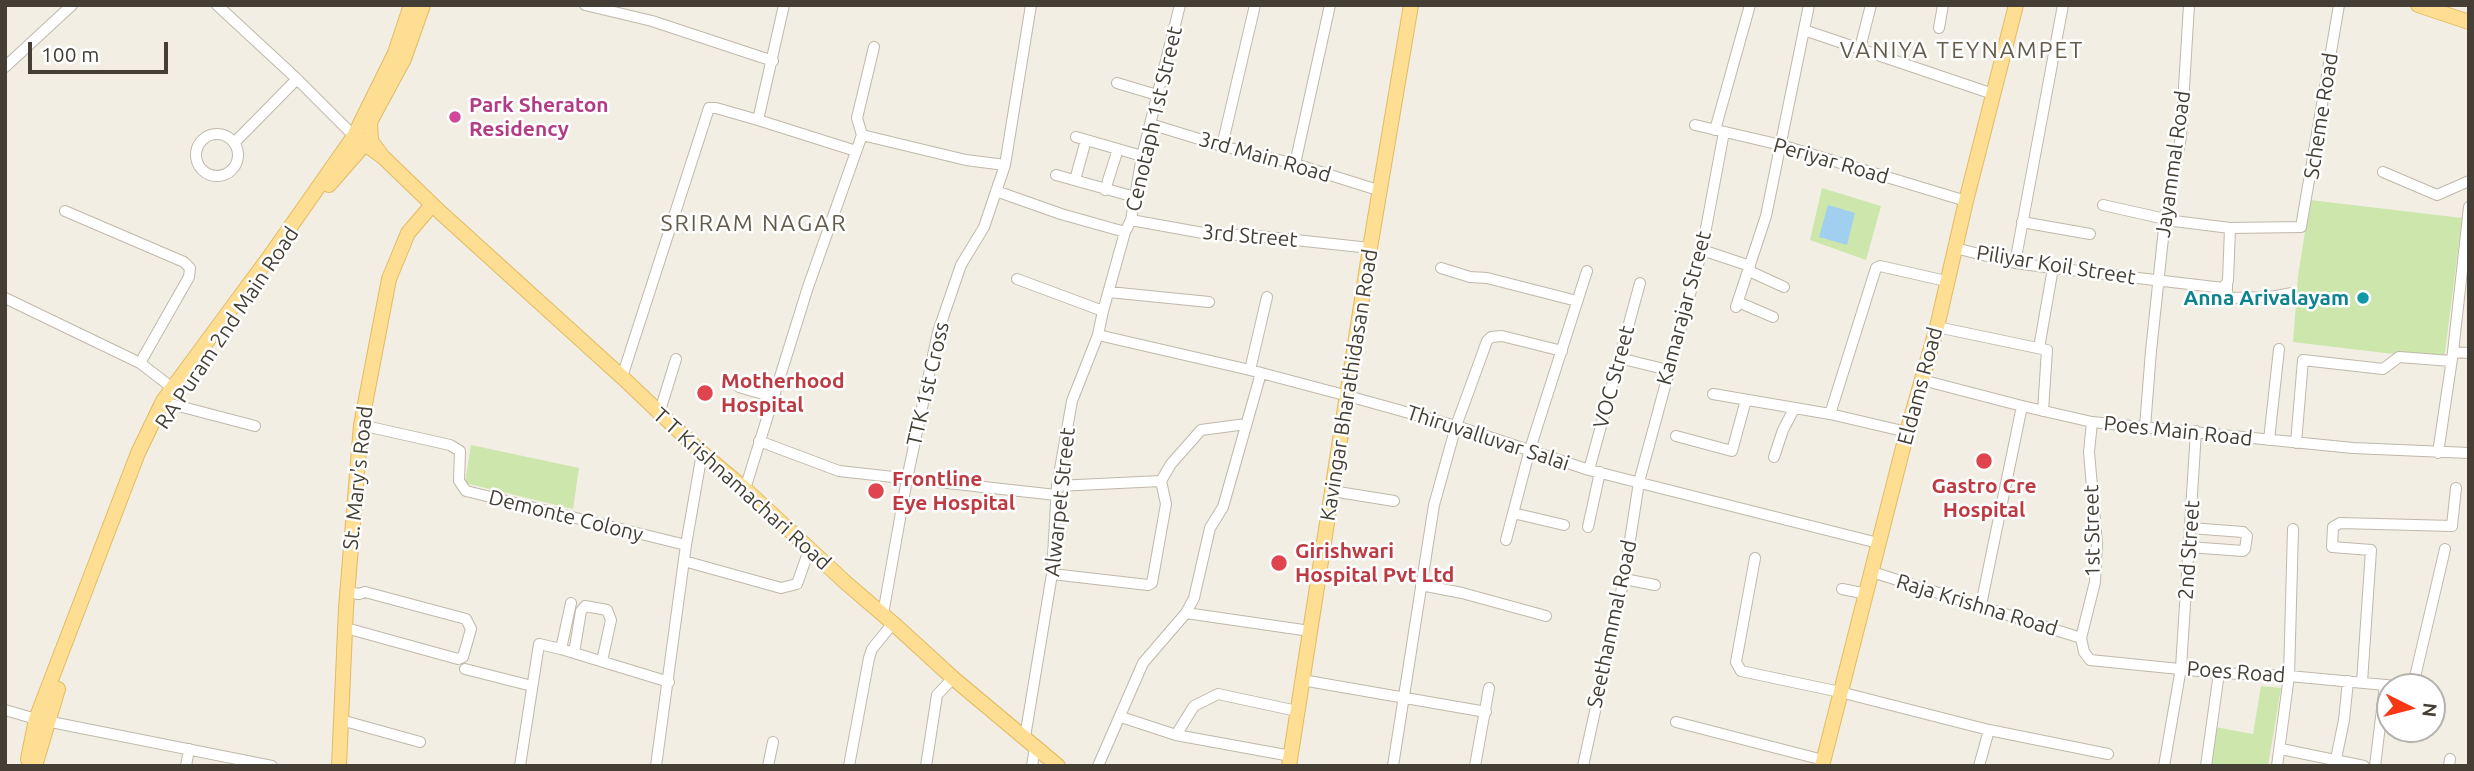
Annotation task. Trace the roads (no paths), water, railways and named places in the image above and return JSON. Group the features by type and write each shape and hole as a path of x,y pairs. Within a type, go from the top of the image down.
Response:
{"main road":[{"path":"33,766 28,759 138,453 163,401 174,395 270,256 359,140 395,53 411,5"},
{"path":"383,157 371,141 370,122 404,59 423,5"},
{"name":"Kavingar Bharathidasan Road","path":"1290,761 1411,5"},
{"name":"Eldams Road","path":"1823,763 1907,432 1937,327 1946,281 2016,5"},
{"path":"2418,5 2435,8 2469,23"},
{"path":"359,140 383,157"},
{"name":"T T Krishnamachari Road","path":"383,157 809,550 953,678 1058,766"},
{"name":"St. Mary's Road","path":"339,766 348,592 361,425 389,279 408,233 432,205"}],"street":[{"path":"5,67 72,5"},
{"path":"585,5 652,21 773,61"},
{"path":"758,120 773,61 783,5"},
{"name":"TTK 1st Cross","path":"888,619 907,480 938,332 961,265 984,228 1005,164 1031,5"},
{"name":"Cenotaph 1st Street","path":"1125,233 1131,220 1142,156 1180,5"},
{"path":"1222,146 1255,5"},
{"path":"1295,164 1330,5"},
{"name":"Kamarajar Street","path":"1639,482 1702,250 1720,131 1750,5"},
{"path":"1773,317 1737,304 1766,216 1808,5"},
{"path":"1860,48 1871,5"},
{"path":"1938,28 1943,5"},
{"path":"2015,263 2063,5"},
{"name":"Jayammal Road","path":"2145,427 2165,219 2180,137 2189,5"},
{"name":"Scheme Road","path":"2230,229 2301,227 2340,5"},
{"path":"219,6 359,140"},
{"path":"1804,30 1993,94"},
{"path":"745,489 808,287 862,135 857,118 874,47"},
{"path":"234,143 297,79"},
{"path":"1117,83 1157,95"},
{"path":"622,377 709,108 758,120 856,151"},
{"name":"3rd Main Road","path":"1150,124 1381,191"},
{"name":"Periyar Road","path":"1695,125 1781,145 1966,201"},
{"path":"862,135 966,160 1005,164"},
{"path":"1075,180 1081,138 1142,156"},
{"path":"1105,190 1118,149"},
{"path":"2383,172 2437,195 2469,181"},
{"path":"1056,175 1135,197"},
{"path":"996,191 1125,233"},
{"path":"2103,205 2158,215 2165,219 2230,229 2227,295 2231,298 2271,298 2292,293"},
{"path":"2438,453 2469,207"},
{"path":"65,211 184,262 190,268 189,277 140,363"},
{"name":"3rd Street","path":"1131,220 1203,233 1370,248"},
{"path":"2022,222 2090,234"},
{"name":"Alwarpet Street","path":"1032,766 1030,742 1052,573 1057,491 1072,401 1098,335 1125,233"},
{"name":"Piliyar Koil Street","path":"1955,248 2015,263 2220,288 2228,284"},
{"path":"1702,250 1750,268 1784,287"},
{"path":"1829,414 1876,268 1880,266 1946,281"},
{"path":"1441,268 1577,301"},
{"path":"2039,348 2053,268"},
{"path":"1506,540 1530,449 1587,271"},
{"path":"1017,279 1103,311"},
{"name":"VOC Street","path":"1588,527 1595,471 1619,358 1640,283"},
{"path":"1108,292 1209,302"},
{"path":"1098,766 1143,663 1186,612 1194,598 1210,528 1223,507 1247,424 1267,297"},
{"path":"5,298 140,363 174,395 255,426"},
{"path":"1937,327 2039,348 2048,353 2043,411"},
{"name":"Thiruvalluvar Salai","path":"1098,335 1256,371 1456,426 1595,471 1878,543"},
{"path":"1393,766 1434,505 1456,426 1487,341 1491,337 1502,336 1562,351"},
{"path":"2269,440 2278,349"},
{"path":"2296,443 2303,360 2383,369 2399,357 2452,357 2469,353"},
{"path":"1619,358 1668,370"},
{"path":"659,414 676,359"},
{"name":"Poes Main Road","path":"1922,380 2092,422 2296,443 2469,453"},
{"path":"739,387 773,397"},
{"path":"1713,394 1829,414 1907,432"},
{"path":"1676,436 1732,450 1746,400"},
{"path":"1981,605 2022,406"},
{"path":"1774,457 1794,409"},
{"name":"1st Street","path":"2081,638 2095,582 2097,544 2089,452 2092,422"},
{"path":"1052,573 1152,583 1166,504 1161,481 1171,464 1201,430 1247,424"},
{"name":"Demonte Colony","path":"361,425 450,445 460,451 459,481 466,491 685,545"},
{"name":"2nd Street","path":"2164,766 2181,668 2196,431"},
{"path":"759,441 839,471 907,480 1057,491 1161,481"},
{"path":"656,766 685,545 702,453"},
{"name":"Seethammal Road","path":"1583,766 1624,579 1639,482"},
{"path":"2362,682 2371,550 2332,547 2333,527 2340,523 2452,526 2456,488"},
{"path":"1332,491 1394,501"},
{"path":"1513,513 1564,525"},
{"path":"2189,547 2243,551 2247,536 2243,532 2190,527"},
{"path":"2277,766 2289,676 2293,528"},
{"path":"2203,548 2204,529"},
{"path":"2416,673 2445,549"},
{"path":"684,561 781,588 797,584 809,550"},
{"path":"1755,558 1736,662 1738,668 1744,672 1840,692 1989,730 2108,754"},
{"name":"Raja Krishna Road","path":"1872,572 2081,638"},
{"path":"1624,579 1655,585"},
{"path":"1421,585 1462,593 1546,616"},
{"path":"1842,589 1867,594"},
{"path":"346,628 458,659 463,657 471,629 468,621 454,616 365,592 348,592"},
{"path":"568,651 574,603"},
{"path":"568,651 585,606 607,610 611,621 603,661"},
{"path":"1186,612 1310,631"},
{"path":"849,766 866,668 872,649 888,619"},
{"name":"Poes Road","path":"2081,638 2084,652 2090,660 2219,673 2376,684"},
{"path":"520,766 539,644 669,682"},
{"path":"465,669 533,687"},
{"path":"2206,766 2219,673"},
{"path":"926,766 937,695 953,678"},
{"path":"1303,680 1486,712"},
{"path":"2336,759 2348,681"},
{"path":"1475,766 1489,688"},
{"path":"1176,735 1194,706 1218,694 1297,711"},
{"path":"5,710 42,720 272,766"},
{"path":"1121,717 1176,735 1290,761"},
{"path":"341,720 420,742"},
{"path":"1676,722 1823,763"},
{"path":"1979,766 1989,730"},
{"path":"768,766 773,742"},
{"path":"2375,766 2378,743"},
{"path":"2281,748 2364,766"},
{"path":"187,766 189,749"}],"water":[{"path":"1828,205 1855,213 1847,245 1819,237"}],"place":[{"name":"Park Sheraton Residency","path":"455,117"},
{"name":"Anna Arivalayam","path":"2363,298"},
{"name":"Motherhood Hospital","path":"705,393"},
{"name":"Gastro Cre Hospital","path":"1984,461"},
{"name":"Frontline Eye Hospital","path":"876,491"},
{"name":"Girishwari Hospital Pvt Ltd","path":"1279,563"}],"district":[{"name":"VANIYA TEYNAMPET","path":"1962,50"},
{"name":"SRIRAM NAGAR","path":"754,223"}]}
